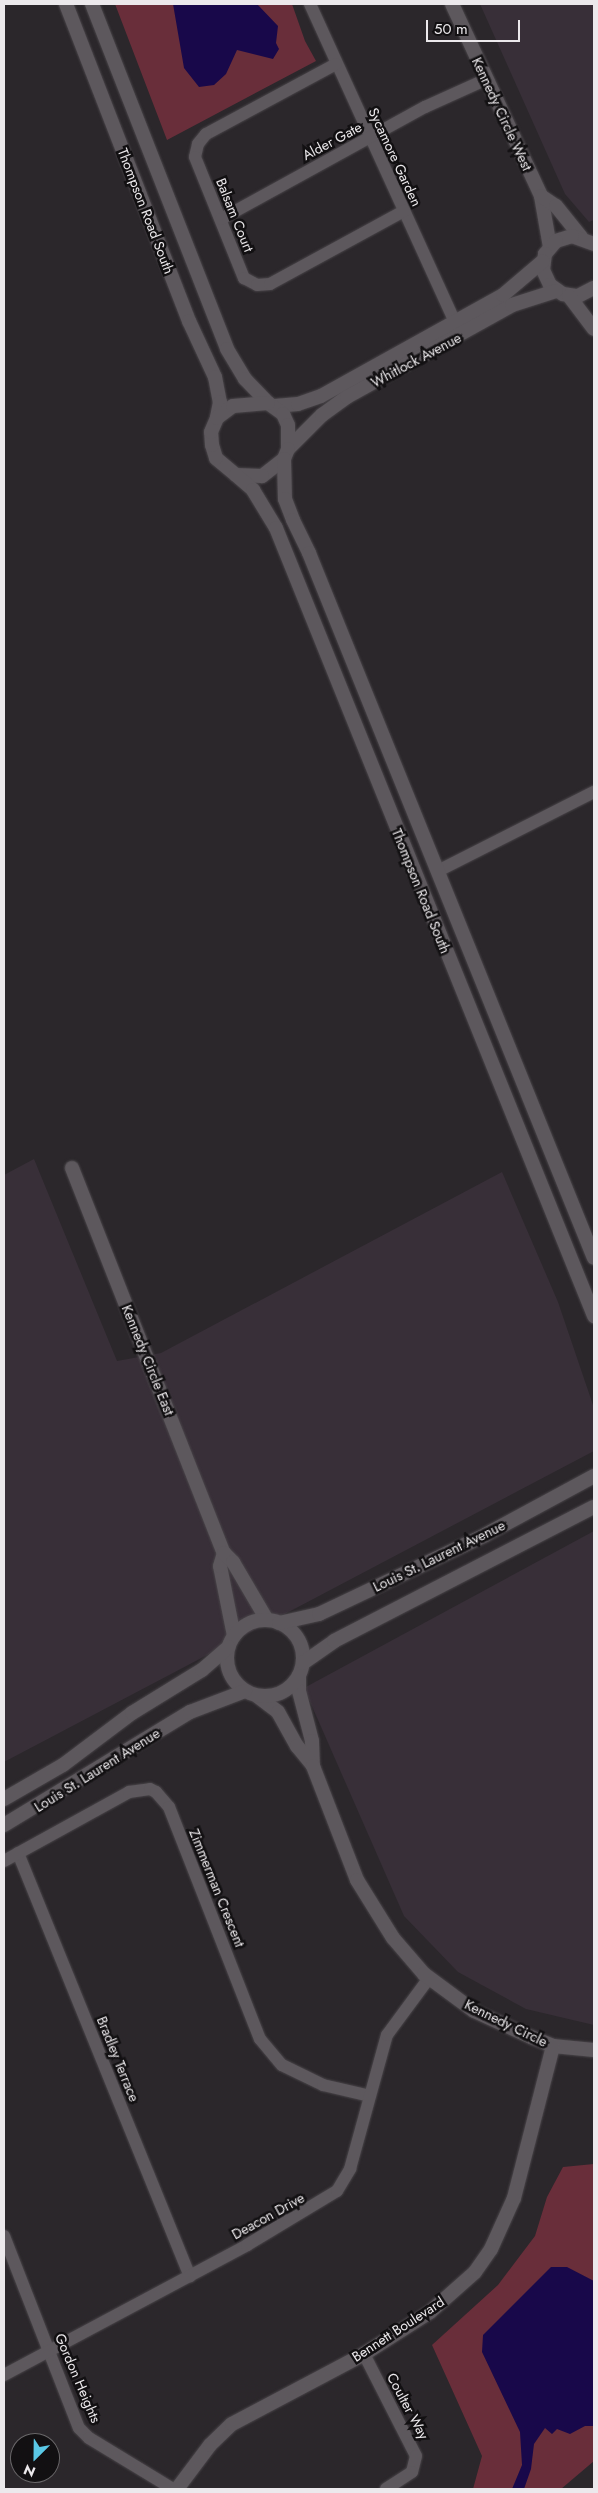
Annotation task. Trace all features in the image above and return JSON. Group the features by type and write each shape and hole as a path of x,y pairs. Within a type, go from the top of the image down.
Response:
{"main road":[{"name":"Thompson Road South","path":"66,4 189,321 215,377 220,402 217,418"},
{"name":"Thompson Road South","path":"92,4 227,349 245,379 272,404"},
{"name":"Kennedy Circle West","path":"452,4 541,196 550,247"},
{"name":"Kennedy Circle West","path":"541,196 556,206 590,240"},
{"path":"590,240 564,237 550,247 543,261 545,278 563,294 594,329"},
{"name":"Whitlock Avenue","path":"272,404 313,400 504,295 543,261"},
{"name":"Whitlock Avenue","path":"286,454 322,415 347,396 461,336 512,305 563,294 586,294 594,288"},
{"path":"272,404 288,425 286,454 262,476 236,475 216,458 212,445 212,432 217,418 233,406 272,404"},
{"name":"Thompson Road South","path":"286,454 284,499 438,871 594,1258"},
{"name":"Thompson Road South","path":"236,475 253,490 276,528 594,1316"},
{"name":"Kennedy Circle East","path":"72,1168 224,1553 233,1562 273,1621"},
{"name":"Louis St. Laurent Avenue","path":"273,1621 319,1614 485,1535 594,1476"},
{"name":"Louis St. Laurent Avenue","path":"301,1670 334,1641 594,1507"},
{"name":"Kennedy Circle East","path":"224,1553 220,1566 231,1641"},
{"path":"254,1621 273,1621 298,1639 301,1670 281,1693 251,1693 229,1672 231,1641 254,1621"},
{"name":"Louis St. Laurent Avenue","path":"4,1799 63,1765 132,1713 202,1670 231,1641"},
{"name":"Kennedy Circle","path":"301,1670 299,1691 312,1741 313,1766"},
{"name":"Louis St. Laurent Avenue","path":"4,1825 196,1709 251,1693"},
{"name":"Kennedy Circle","path":"251,1693 278,1712 297,1746 313,1766 357,1880 393,1938 429,1978 474,2011 552,2046 594,2050"},
{"name":"Bennett Boulevard","path":"177,2489 210,2445 232,2424 364,2354 430,2312 475,2272 492,2249 514,2198 552,2046"}],"street":[{"name":"Sycamore Garden","path":"310,4 461,336"},
{"name":"Balsam Court","path":"336,64 206,134 198,144 195,157 244,278 257,285 270,284 404,211"},
{"name":"Alder Gate","path":"220,219 370,138 487,79"},
{"path":"438,871 594,792"},
{"name":"Zimmerman Crescent","path":"4,1861 129,1792 150,1789 156,1792 168,1807 260,2039 282,2065 323,2086 370,2096"},
{"name":"Bradley Terrace","path":"18,1853 190,2276"},
{"name":"Deacon Drive","path":"4,2376 317,2206 337,2191 350,2169 387,2035 429,1978"},
{"name":"Gordon Heights","path":"4,2236 84,2433 173,2489"},
{"name":"Coulter Way","path":"364,2354 416,2456 412,2472 386,2489"}],"shaded area":[{"path":"115,4 292,4 305,41 316,61 167,140"},
{"path":"173,4 257,4 278,26 276,43 279,49 273,59 237,50 226,74 214,85 199,87 184,68"},
{"path":"480,4 594,4 594,220 589,222 565,194"},
{"path":"34,1159 117,1361 161,1353 502,1172 558,1302 594,1408 594,1451 4,1762 4,1175"},
{"path":"594,1531 594,2025 526,2009 458,1972 404,1916 304,1688"},
{"path":"594,2164 594,2461 561,2489 473,2489 482,2456 432,2345 498,2285 535,2236 547,2197 563,2167"},
{"path":"551,2267 567,2267 594,2281 594,2426 585,2426 570,2434 557,2429 552,2434 545,2428 534,2444 531,2469 524,2489 512,2489 522,2465 520,2432 482,2352 483,2335"}]}
